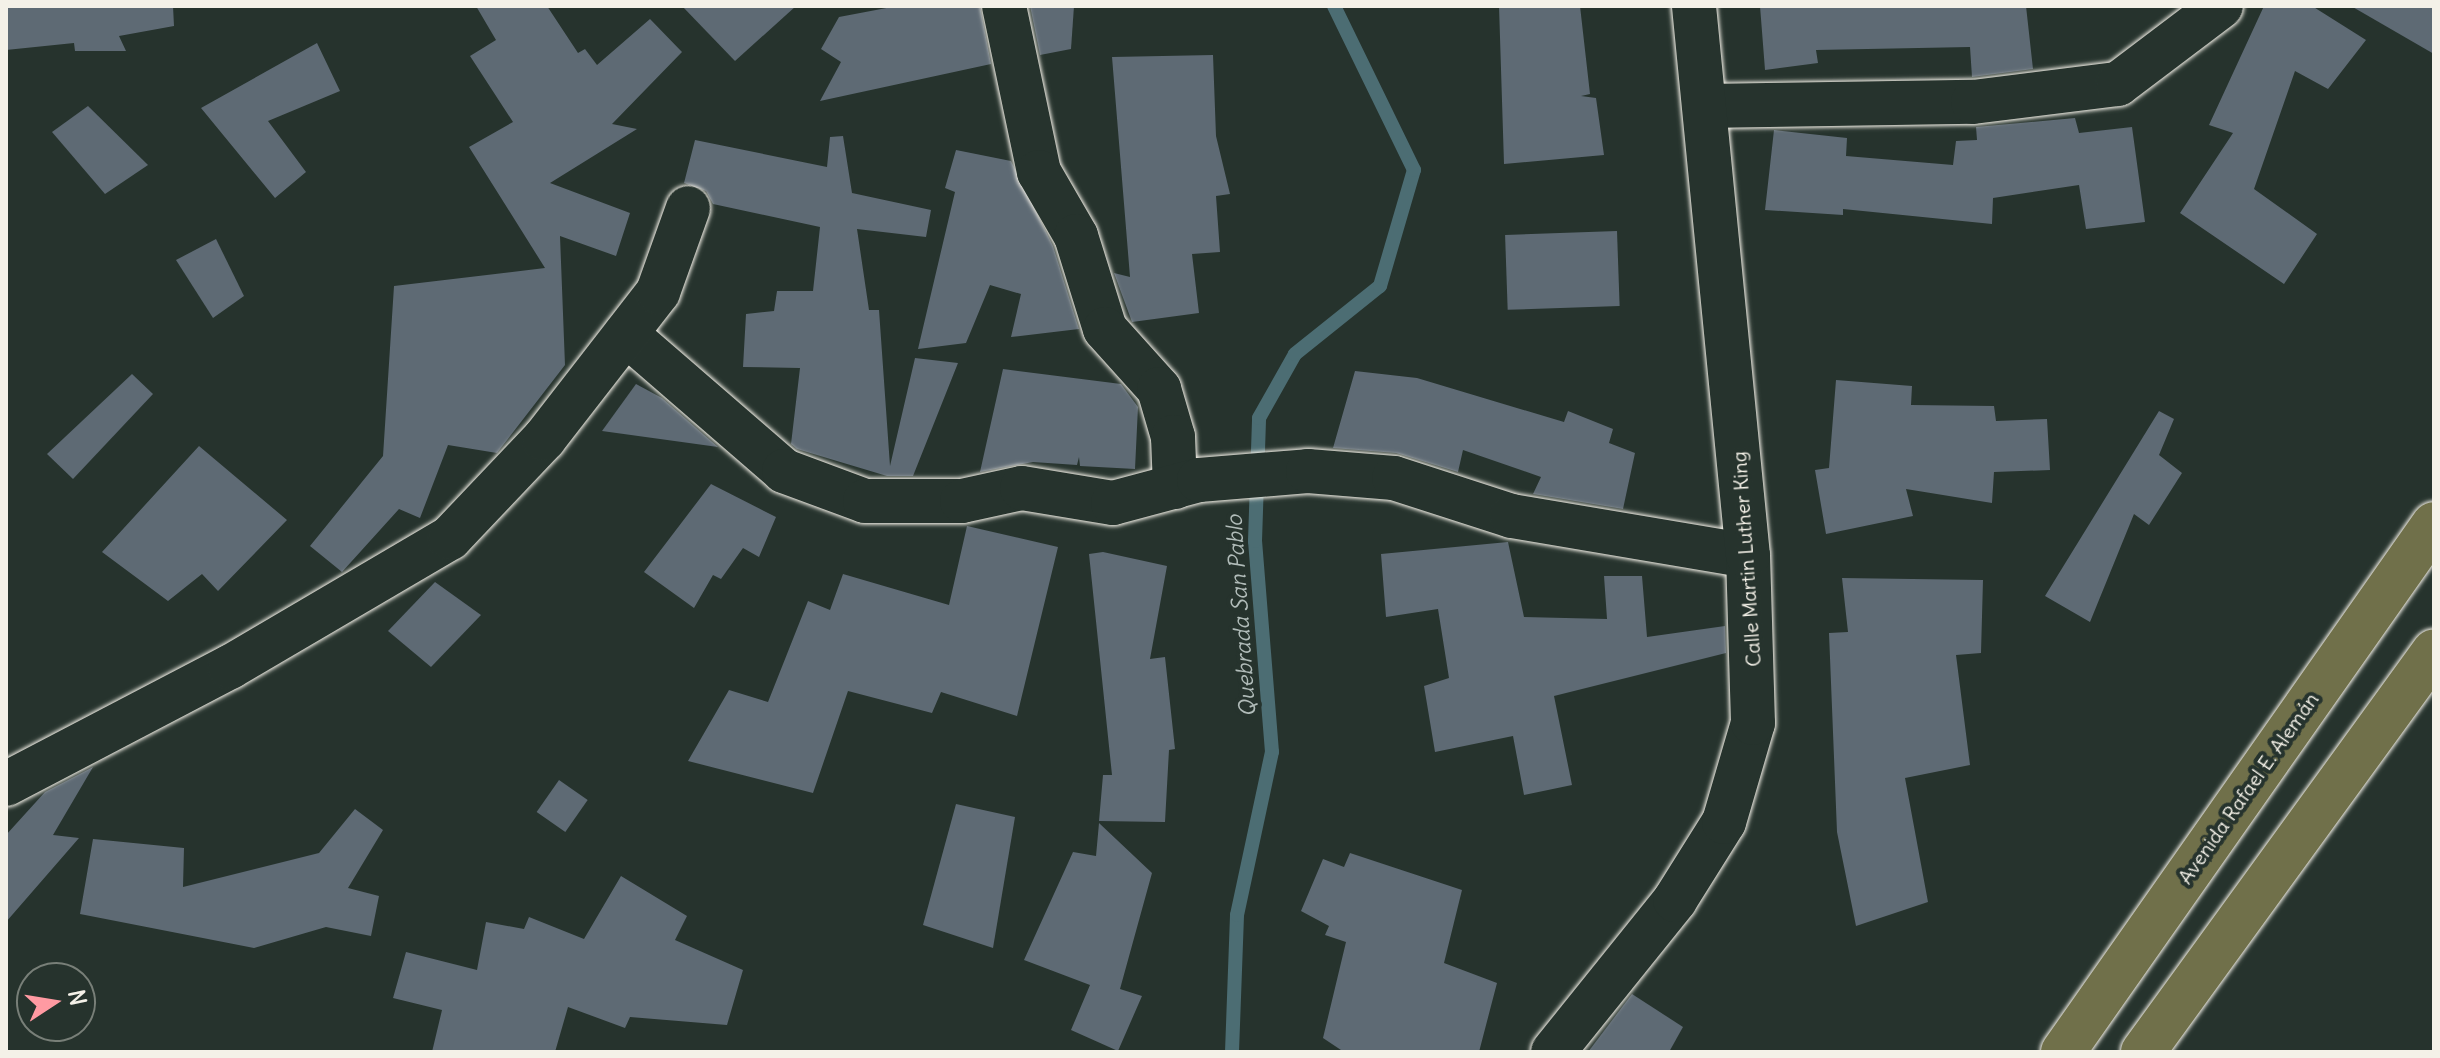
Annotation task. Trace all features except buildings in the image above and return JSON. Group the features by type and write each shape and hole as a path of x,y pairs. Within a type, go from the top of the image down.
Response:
{"main road":[{"name":"Avenida Rafael E. Alemán","path":"2063,1052 2434,524"},
{"path":"2143,1052 2434,652"}],"street":[{"path":"1004,6 1039,172 1076,236 1105,329 1159,389 1173,437 1175,487"},
{"name":"Calle Martin Luther King","path":"1553,1052 1675,900 1724,822 1753,723 1748,556 1694,6"},
{"path":"1705,106 1973,102 2118,84 2221,6"},
{"path":"6,784 230,667 450,538 544,439 658,292 688,208"},
{"path":"626,334 784,471 865,501 962,501 1022,488 1113,503 1223,476 1308,471 1394,478 1512,516 1748,556"}],"waterway":[{"name":"Quebrada San Pablo","path":"1232,1052 1237,915 1272,752 1255,541 1259,418 1295,354 1380,286 1414,170 1334,6"}]}
